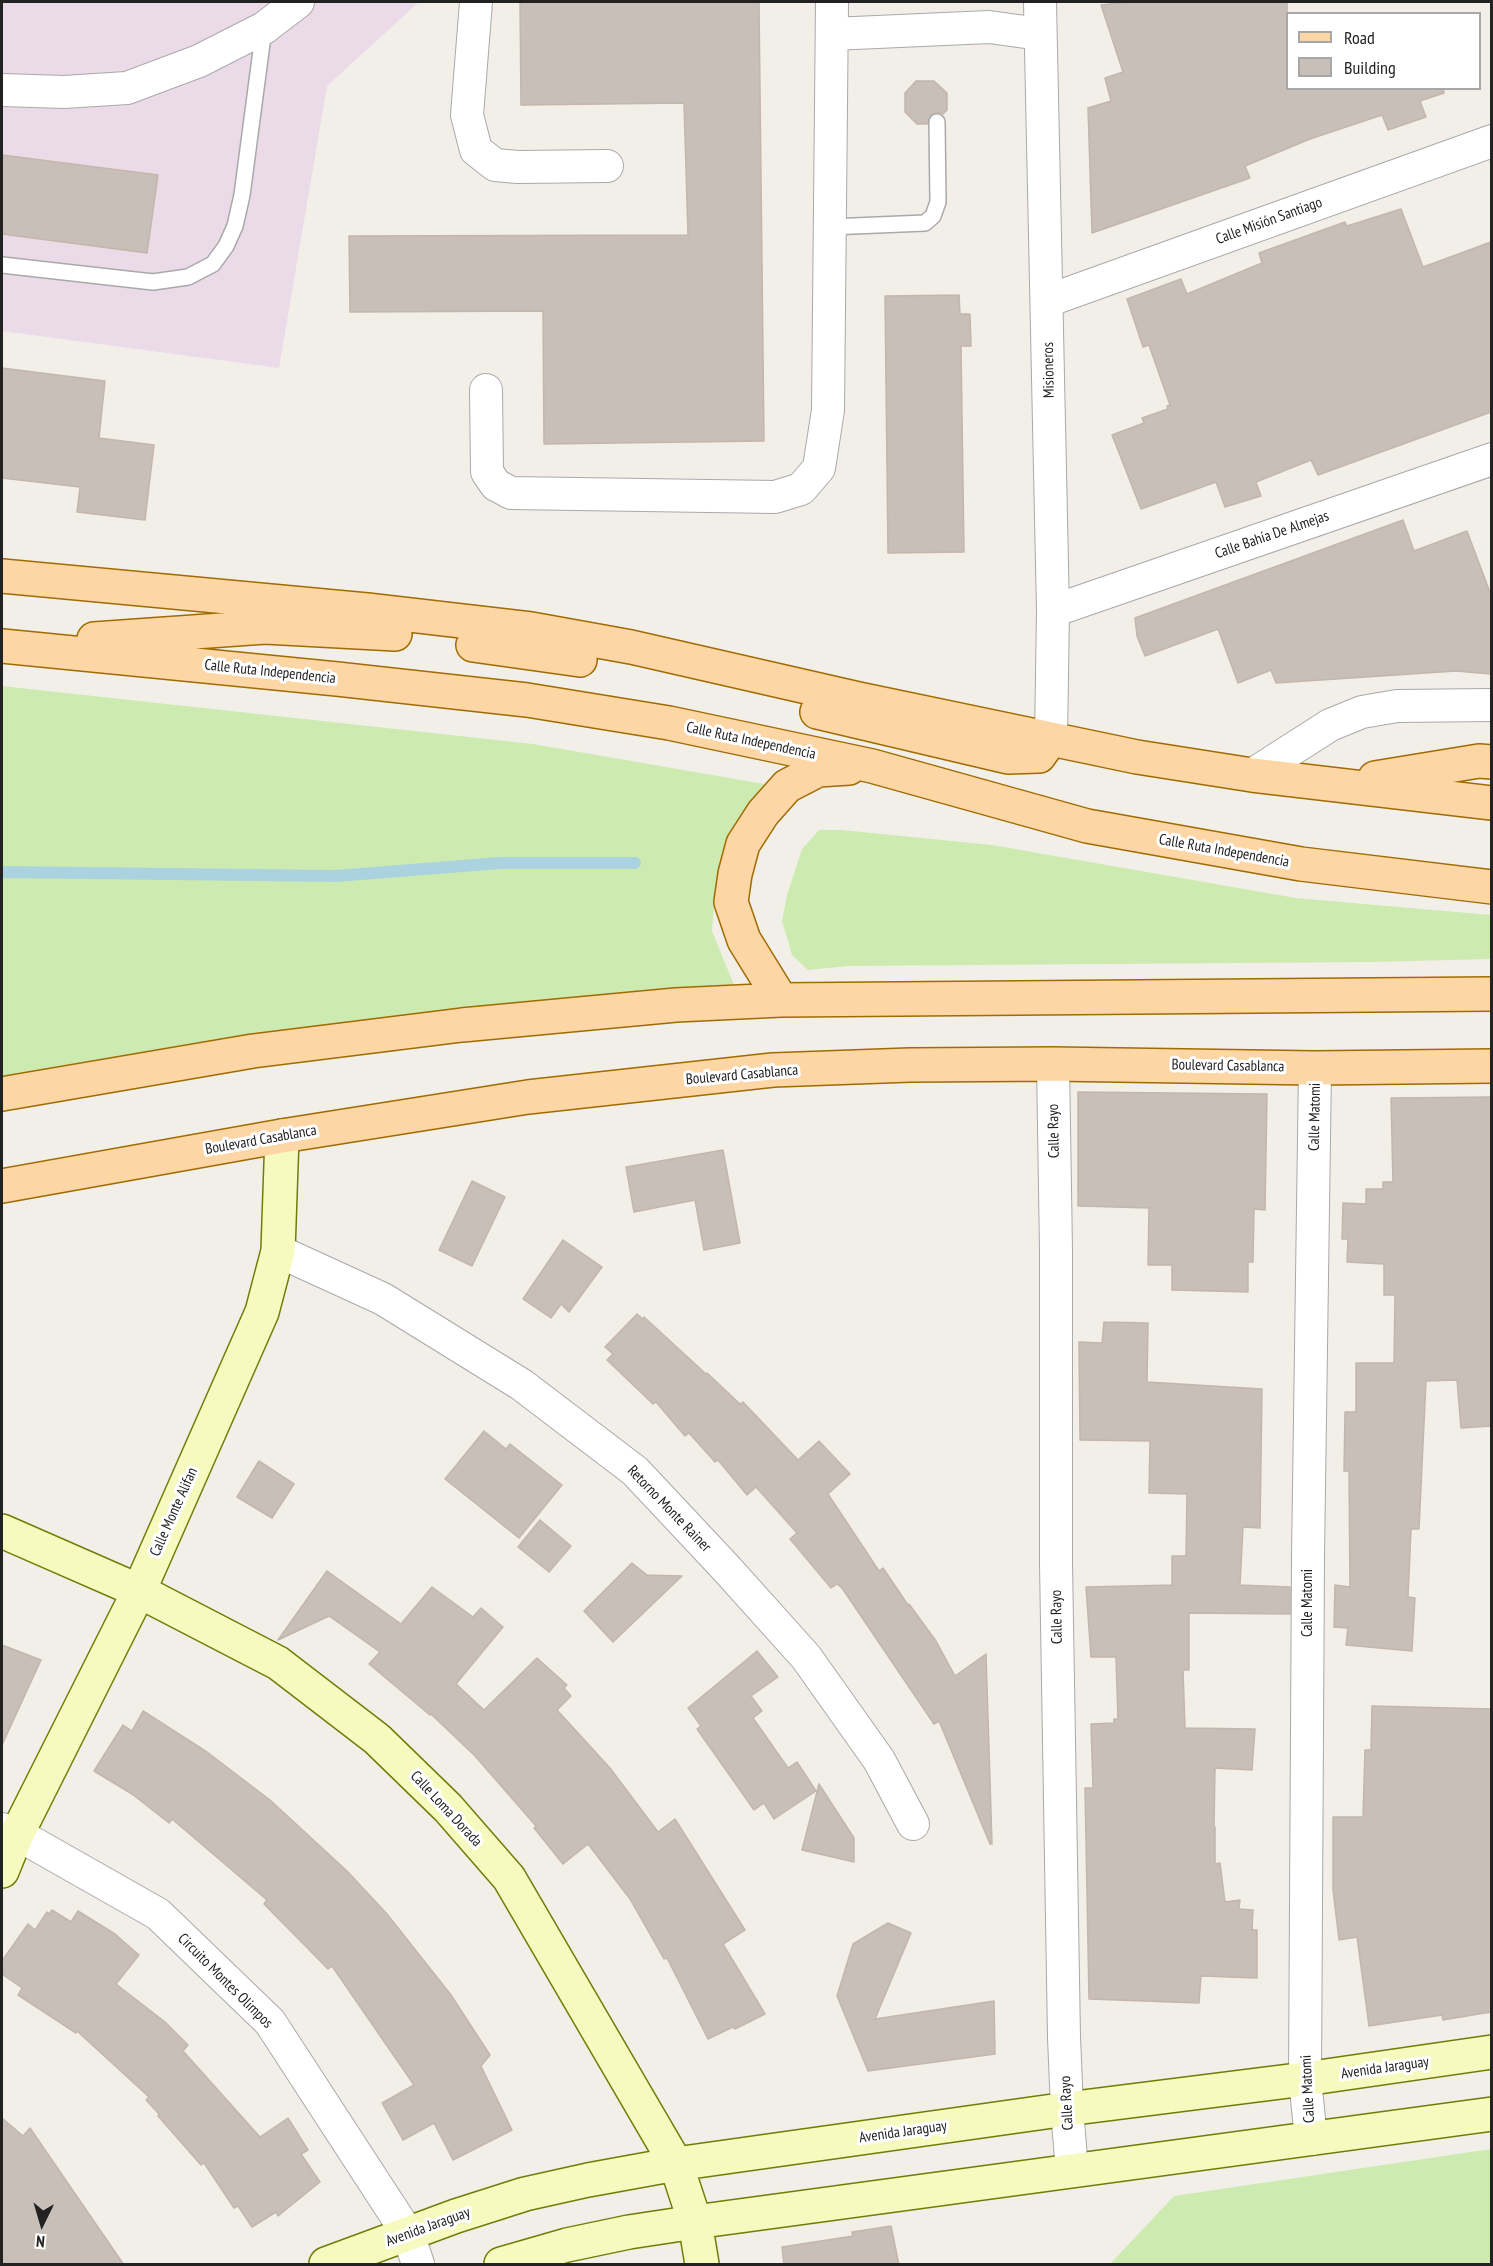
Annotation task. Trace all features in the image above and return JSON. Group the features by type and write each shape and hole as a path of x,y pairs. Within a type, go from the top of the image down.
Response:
{"main road":[{"path":"2,576 355,609 531,629 642,649 859,699 1137,757 1252,775 1491,803"},
{"path":"2,646 265,627 408,635 651,670 881,728 1008,757 1039,756 1051,739"},
{"name":"Calle Ruta Independencia","path":"2,646 527,700 669,723 872,766 1087,826 1301,864 1491,887"},
{"path":"1337,784 1479,761 1491,762"},
{"path":"781,1000 744,940 731,902 743,844 763,813 787,786 818,771 872,766"},
{"path":"2,1094 254,1051 450,1027 676,1005 781,1000 1491,994"},
{"name":"Boulevard Casablanca","path":"2,1186 282,1136 528,1097 773,1070 910,1065 1053,1064 1315,1068 1491,1066"}],"street":[{"path":"2,90 64,92 127,88 200,61 264,28 298,2"},
{"path":"476,2 467,115 476,150 495,165 607,166"},
{"path":"486,390 488,472 496,485 511,493 775,498 801,489 819,468 828,410 832,2"},
{"name":"Misioneros","path":"1040,2 1053,611 1051,739"},
{"path":"832,34 989,27 1040,34"},
{"name":"Calle Misión Santiago","path":"1047,301 1491,141"},
{"name":"Calle Bahía De Almejas","path":"1053,611 1491,459"},
{"path":"1252,775 1330,725 1362,712 1397,706 1491,705"},
{"name":"Calle Rayo","path":"1053,1064 1056,1251 1056,1563 1066,2109 1072,2171"},
{"name":"Calle Matomi","path":"1311,2139 1305,2079 1308,1557 1315,1068"},
{"name":"Calle Monte Alifan","path":"2,1871 10,1831 139,1591 262,1312 278,1251 282,1136"},
{"name":"Retorno Monte Rainer","path":"278,1251 383,1299 522,1385 635,1471 806,1657 879,1760 913,1824"},
{"name":"Calle Loma Dorada","path":"2,1531 139,1591 278,1663 377,1738 448,1808 509,1878 676,2164 695,2222 702,2265"},
{"name":"Circuito Montes Olimpos","path":"10,1831 158,1914 270,2022 408,2234 418,2265"},
{"name":"Avenida Jaraguay","path":"326,2265 456,2216 525,2194 588,2180 676,2164 1491,2052"},
{"path":"501,2265 567,2245 629,2232 1491,2114"}],"lane":[{"path":"2,265 153,282 188,277 213,264 226,246 235,226 242,195 264,28"},
{"path":"830,226 924,223 933,216 938,202 937,122"}],"shaded area":[{"path":"2,2 419,2 327,86 279,368 2,331"}],"green space":[{"path":"2,686 533,744 770,785 734,827 716,877 712,931 736,990 2,1081"},
{"path":"819,830 842,830 992,845 1296,898 1491,915 1491,959 848,966 808,970 792,955 782,921 787,895 802,849"},
{"path":"1491,2149 1491,2264 1110,2264 1174,2196"}],"building":[{"path":"520,2 759,2 764,441 544,444 543,311 350,312 349,236 688,235 684,103 521,105"},
{"path":"1129,2 1287,2 1286,90 1443,90 1444,93 1420,101 1426,117 1388,130 1382,115 1310,139 1245,166 1250,178 1092,233 1088,108 1111,101 1105,78 1123,72 1101,5"},
{"path":"916,81 934,81 947,93 947,110 943,114 937,112 932,114 927,124 917,124 905,112 905,93"},
{"path":"2,155 158,175 147,253 2,234"},
{"path":"1401,209 1423,267 1491,242 1491,412 1318,475 1311,460 1256,482 1261,496 1225,507 1216,482 1141,509 1112,435 1144,423 1142,418 1168,409 1167,406 1170,405 1149,345 1143,347 1127,299 1181,279 1187,294 1262,263 1259,253 1345,222 1347,226"},
{"path":"959,295 960,314 970,314 971,346 961,346 964,552 888,553 885,296"},
{"path":"2,368 105,381 99,438 154,445 145,520 77,512 80,487 2,478"},
{"path":"1403,520 1414,551 1467,531 1491,595 1491,674 1456,671 1276,683 1271,670 1238,683 1218,629 1145,656 1137,636 1135,618"},
{"path":"1078,1092 1267,1094 1265,1210 1254,1209 1253,1262 1248,1262 1248,1292 1172,1290 1172,1265 1148,1265 1149,1208 1078,1206"},
{"path":"1491,1097 1491,1426 1461,1428 1457,1380 1426,1381 1419,1529 1411,1529 1408,1597 1415,1598 1412,1651 1346,1645 1348,1628 1334,1627 1335,1585 1350,1587 1349,1471 1344,1471 1345,1412 1356,1412 1356,1363 1394,1363 1395,1295 1384,1295 1384,1264 1347,1262 1348,1239 1342,1239 1343,1203 1366,1204 1366,1189 1383,1189 1383,1182 1393,1182 1391,1098"},
{"path":"723,1150 740,1243 704,1250 695,1200 634,1212 626,1167"},
{"path":"472,1181 505,1197 472,1266 439,1250"},
{"path":"563,1240 602,1267 569,1312 561,1304 551,1318 523,1299"},
{"path":"637,1314 643,1319 644,1317 740,1404 743,1402 798,1460 819,1441 850,1474 828,1494 879,1571 883,1568 936,1641 955,1676 986,1654 992,1844 990,1844 939,1721 934,1724 842,1588 837,1584 831,1588 790,1539 797,1533 756,1487 747,1495 718,1460 715,1462 689,1433 685,1436 656,1402 653,1404 607,1360 613,1354 605,1347"},
{"path":"1104,1322 1148,1323 1147,1382 1262,1389 1260,1528 1243,1527 1240,1585 1290,1587 1290,1614 1189,1613 1189,1670 1183,1670 1185,1728 1255,1729 1252,1770 1215,1768 1214,1827 1215,1864 1220,1863 1225,1902 1240,1900 1239,1909 1253,1910 1252,1930 1257,1930 1257,1978 1201,1976 1199,2003 1089,1999 1085,1788 1093,1788 1091,1724 1114,1723 1114,1719 1118,1719 1116,1657 1091,1657 1086,1587 1172,1585 1172,1556 1186,1556 1187,1494 1149,1493 1150,1441 1080,1440 1079,1342 1102,1343"},
{"path":"484,1431 506,1449 510,1444 562,1485 519,1538 445,1479"},
{"path":"259,1461 294,1484 272,1518 237,1497"},
{"path":"540,1520 571,1546 549,1572 518,1547"},
{"path":"632,1563 647,1575 682,1576 613,1642 584,1611"},
{"path":"327,1571 401,1624 432,1587 473,1617 481,1608 503,1627 456,1684 484,1710 537,1658 567,1685 564,1688 571,1696 557,1710 610,1768 658,1832 675,1819 745,1930 723,1944 765,2014 708,2039 667,1958 664,1959 630,1899 588,1844 563,1864 534,1828 536,1826 475,1756 431,1714 369,1664 380,1652 329,1616 278,1640"},
{"path":"2,1645 41,1660 2,1745"},
{"path":"757,1651 778,1677 751,1696 762,1711 753,1718 788,1768 797,1762 816,1791 774,1819 764,1803 754,1810 697,1729 701,1726 688,1708"},
{"path":"1372,1706 1491,1709 1491,2012 1443,2020 1442,2015 1369,2026 1357,1937 1339,1940 1333,1890 1333,1817 1363,1817 1365,1750 1371,1750"},
{"path":"143,1711 207,1752 270,1800 347,1871 387,1914 451,1995 490,2055 481,2066 512,2130 453,2160 434,2123 403,2140 382,2103 414,2085 332,1966 328,1969 264,1904 267,1900 172,1819 169,1823 132,1794 94,1771 123,1725 132,1731"},
{"path":"819,1784 854,1838 854,1862 802,1850"},
{"path":"52,1910 71,1922 78,1911 115,1934 139,1955 116,1984 165,2022 188,2045 183,2051 260,2137 288,2118 308,2150 301,2154 320,2182 278,2216 276,2212 252,2227 238,2206 234,2208 204,2163 201,2165 158,2116 159,2114 146,2100 149,2097 77,2031 76,2033 18,1995 22,1988 2,1974 2,1961 28,1924 35,1930 47,1912 49,1914"},
{"path":"888,1923 911,1933 875,2019 994,2001 995,2054 868,2071 837,1996 853,1944"},
{"path":"2,2118 23,2136 30,2128 124,2265 2,2265"},
{"path":"891,2226 899,2265 784,2265 782,2247 853,2236 852,2232"}],"waterway":[{"path":"2,872 336,876 500,863 635,863"}]}
